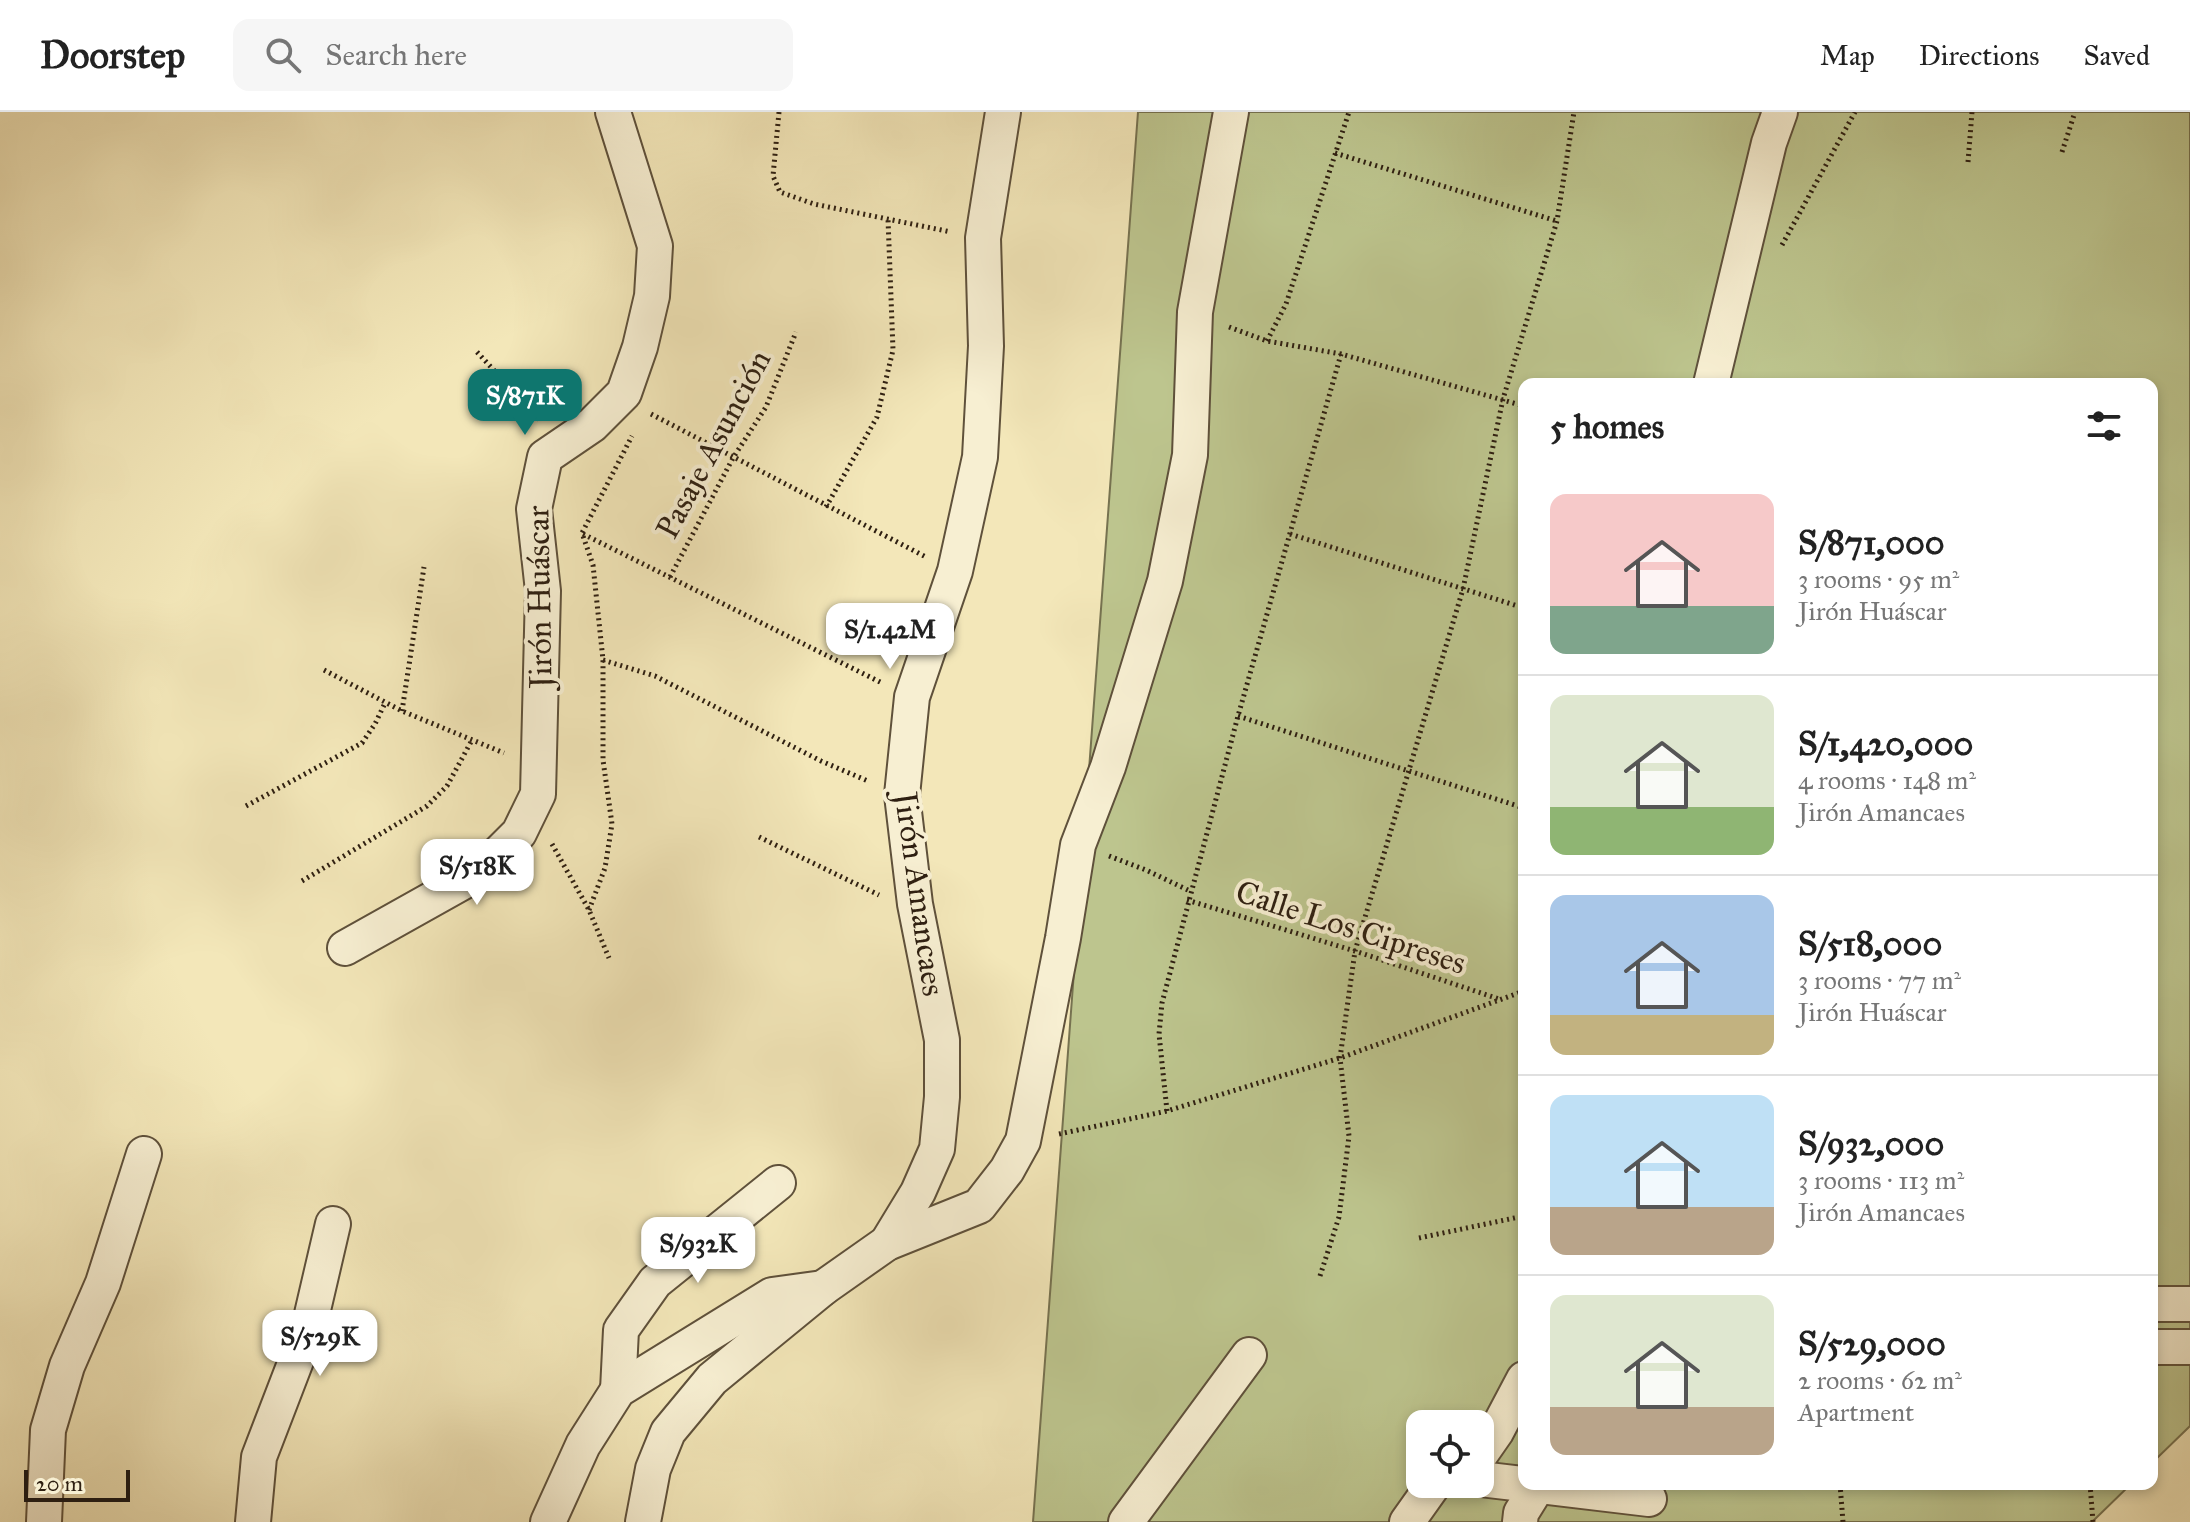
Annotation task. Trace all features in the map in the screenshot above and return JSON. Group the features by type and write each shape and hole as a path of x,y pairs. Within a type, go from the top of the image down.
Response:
{"street":[{"path":"545,457 592,425 624,393 640,347 652,296 655,246 613,112"},
{"name":"Jirón Amancaes","path":"887,1243 918,1192 937,1149 942,1097 942,1040 915,904 902,795 912,697 955,571 980,457 986,346 983,238 1003,112"},
{"path":"643,1522 653,1469 668,1432 712,1379 823,1288 887,1243 979,1206 1007,1170 1023,1141 1078,845 1108,767 1165,581 1190,455 1195,312 1231,112"},
{"path":"1712,378 1769,143 1780,112"},
{"name":"Jirón Huáscar","path":"538,781 543,591 534,509 545,457"},
{"path":"345,948 479,873 519,833 538,781"},
{"path":"44,1522 48,1430 67,1366 103,1283 144,1154"},
{"path":"618,1390 621,1330 655,1282 778,1183"},
{"path":"253,1522 259,1457 309,1327 333,1224"},
{"path":"548,1522 583,1445 618,1390 772,1295 823,1288"},
{"path":"2158,1304 2190,1304"},
{"path":"2158,1347 2190,1347"},
{"path":"1126,1522 1249,1355"},
{"path":"1494,1435 1518,1390"},
{"path":"1494,1480 1518,1483"},
{"path":"1520,1522 1521,1513 1536,1490"},
{"path":"1571,1490 1647,1502"},
{"path":"1407,1522 1424,1498"}],"path":[{"path":"779,112 773,176 780,192 814,204 983,238"},
{"path":"1267,341 1286,304 1349,112"},
{"path":"1320,1276 1339,1217 1349,1136 1340,1058 1355,951 1463,589 1503,399 1557,221 1574,112"},
{"path":"1782,246 1855,112"},
{"path":"1968,162 1972,112"},
{"path":"2062,152 2075,112"},
{"path":"1335,153 1557,221"},
{"path":"826,507 877,417 893,350 888,219"},
{"path":"1195,312 1237,332 1267,341 1341,354 1518,404"},
{"name":"Pasaje Asunción","path":"670,577 733,458 766,407 796,332"},
{"path":"477,352 548,428 545,457"},
{"path":"1167,1111 1159,1034 1162,1003 1187,900 1341,354"},
{"path":"645,412 955,571"},
{"path":"589,910 605,868 612,824 603,760 603,660 593,565 582,533 638,425"},
{"path":"582,533 912,697"},
{"path":"1290,534 1518,606"},
{"path":"402,711 424,567"},
{"path":"603,660 655,676 821,761 902,795"},
{"path":"324,670 385,703 472,740 538,781 546,834 589,910 609,958"},
{"path":"246,806 362,743 385,703"},
{"path":"1238,716 1518,806"},
{"path":"302,881 427,806 447,786 472,740"},
{"path":"759,837 878,895 915,904"},
{"name":"Calle Los Cipreses","path":"1078,845 1146,870 1190,891"},
{"name":"Calle Los Cipreses","path":"1187,900 1355,951 1500,1000"},
{"path":"1023,1141 1167,1111 1340,1058 1518,993"},
{"path":"1419,1238 1518,1217"},
{"path":"1840,1490 1843,1522"},
{"path":"2090,1490 2093,1522"}],"green space":[{"path":"1138,112 2190,112 2190,1426 2158,1457 2158,378 1518,378 1518,1490 2125,1490 2092,1522 1033,1522"}]}
